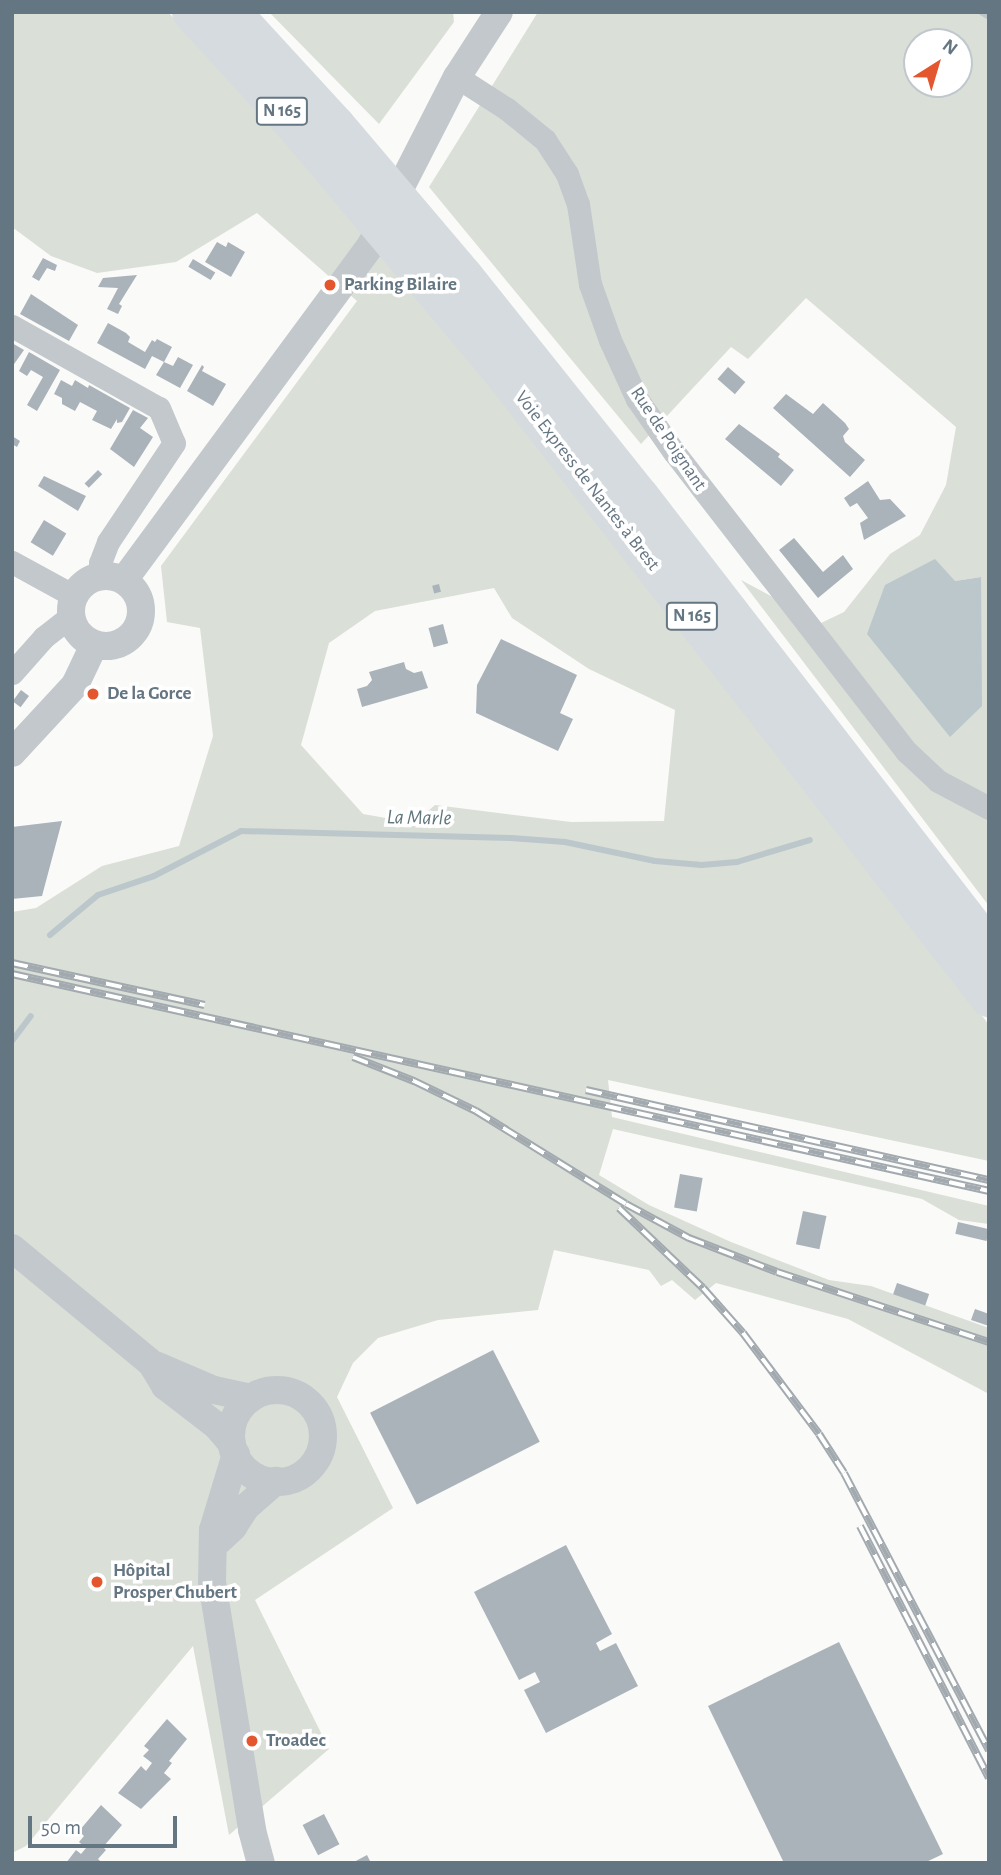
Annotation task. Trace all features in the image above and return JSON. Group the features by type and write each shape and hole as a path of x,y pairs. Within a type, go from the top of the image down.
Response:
{"highway":[{"name":"Voie Express de Nantes à Brest","path":"191,12 388,209 499,367 989,998"},
{"name":"Voie Express de Nantes à Brest","path":"232,12 388,209 640,496 989,947"}],"street":[{"path":"12,673 72,606 83,584 113,578 371,245 457,78 499,12"},
{"name":"Rue de Poignant","path":"457,78 507,109 545,140 567,174 578,204 590,284 610,340 637,399 674,453 907,752 938,781 989,808"},
{"path":"12,327 159,408 174,443 108,542 100,563 113,578 136,592 141,606 139,624 127,640 110,646 94,645 80,635 72,606 12,562"},
{"path":"12,753 75,685 94,645"},
{"path":"12,1248 152,1364 214,1390 251,1398"},
{"path":"152,1364 165,1385 217,1426 234,1449 252,1475 276,1481 297,1478 311,1468 321,1451 323,1433 318,1415 306,1400 289,1391 269,1390 251,1398 234,1418 234,1449 214,1530 212,1582 252,1830 261,1863"},
{"path":"215,1544 233,1527 246,1507 276,1481"}],"shaded area":[{"path":"12,12 168,12 260,111 507,400 833,819 989,1025 989,1161 608,1080 612,1117 989,1206 989,1224 959,1220 922,1199 613,1129 599,1175 649,1205 731,1242 829,1280 871,1286 989,1328 989,1394 848,1319 716,1283 695,1300 672,1280 661,1286 649,1270 554,1250 538,1310 438,1320 378,1338 353,1363 337,1397 393,1508 255,1600 329,1749 229,1835 193,1646 26,1846 12,1853 12,912 36,908 102,866 179,846 213,736 200,628 167,622 161,566 357,301 257,213 176,262 97,273 51,256 12,227","holes":["494,588 512,618 589,669 675,710 664,821 571,822 435,805 414,823 363,814 301,745 329,643 375,611"]},
{"path":"269,12 453,12 454,22 379,124"},
{"path":"538,12 989,12 989,906 741,580 821,623 844,612 890,554 920,535 946,485 956,427 806,298 748,359 731,347 641,444 429,187","holes":["981,577 867,634 955,581"]},
{"path":"935,559 955,581 981,577 982,706 950,737 867,634 885,585"}],"building":[{"path":"217,242 226,247 228,242 245,252 231,277 205,262"},
{"path":"43,258 57,265 55,271 47,268 39,281 32,277"},
{"path":"193,259 215,272 211,280 188,267"},
{"path":"137,275 119,304 122,306 118,314 107,309 118,288 98,287 103,278"},
{"path":"31,294 78,325 69,341 20,314"},
{"path":"108,323 126,333 130,337 128,342 145,352 152,340 155,342 157,339 172,347 164,362 152,356 145,369 97,343"},
{"path":"12,343 24,350 12,367"},
{"path":"29,352 60,370 37,411 27,405 43,377 31,370 27,376 19,371"},
{"path":"178,357 193,365 180,388 156,375 164,362 173,366"},
{"path":"202,365 202,371 226,384 213,406 187,391"},
{"path":"728,367 745,382 735,394 718,379"},
{"path":"61,380 72,386 75,380 88,388 89,385 130,408 122,422 117,423 117,419 111,429 92,420 97,411 80,402 75,411 62,404 62,398 54,394"},
{"path":"786,394 813,414 823,403 845,423 849,429 843,436 845,442 865,460 850,477 773,408"},
{"path":"133,410 148,418 140,428 153,437 134,467 110,449"},
{"path":"739,424 780,454 778,457 794,470 781,486 725,439"},
{"path":"12,436 20,441 17,447 12,444"},
{"path":"98,470 102,474 89,488 85,483"},
{"path":"44,476 86,496 78,511 38,486"},
{"path":"868,481 880,500 890,499 906,516 864,540 860,523 868,518 857,503 850,507 844,498"},
{"path":"44,520 66,533 53,556 31,542"},
{"path":"794,538 823,572 843,555 853,569 818,598 779,550"},
{"path":"439,584 441,592 434,593 432,586"},
{"path":"443,624 448,643 434,647 429,628"},
{"path":"501,639 577,675 560,713 573,719 558,751 476,713 477,685"},
{"path":"404,662 406,669 414,673 422,671 428,688 362,707 357,689 367,686 372,680 369,672"},
{"path":"21,690 29,696 21,707 13,701"},
{"path":"62,821 42,896 12,899 12,827"},
{"path":"680,1174 703,1178 697,1211 674,1207"},
{"path":"803,1211 826,1216 819,1249 796,1244"},
{"path":"958,1222 989,1229 986,1241 955,1234"},
{"path":"897,1283 929,1294 925,1305 893,1294"},
{"path":"975,1309 989,1314 989,1326 971,1320"},
{"path":"493,1350 540,1442 417,1504 370,1413"},
{"path":"566,1545 612,1634 596,1643 600,1651 616,1643 638,1686 546,1733 524,1690 540,1682 535,1672 519,1680 474,1592"},
{"path":"839,1642 943,1854 924,1863 784,1863 708,1706"},
{"path":"167,1719 187,1739 169,1761 172,1763 164,1773 171,1779 141,1809 118,1793 141,1766 146,1771 152,1763 143,1756 149,1750 144,1746"},
{"path":"101,1805 122,1825 103,1847 106,1850 98,1859 102,1863 66,1863 76,1850 81,1854 86,1848 79,1842 84,1836 79,1831"},
{"path":"324,1814 339,1844 318,1855 303,1825"},
{"path":"367,1855 371,1863 352,1863"}],"waterway":[{"path":"981,12 989,17"},
{"name":"La Marle","path":"50,935 98,895 154,876 241,831 511,838 565,842 655,861 702,865 737,862 810,840"},
{"name":"La Marle","path":"12,1041 31,1016"}],"railway":[{"path":"12,963 204,1005"},
{"path":"12,974 989,1191"},
{"path":"353,1057 414,1081 476,1111 626,1204 689,1238 777,1272 989,1342"},
{"path":"586,1090 989,1180"},
{"path":"619,1208 703,1288 743,1333 819,1434 844,1473 989,1750"},
{"path":"860,1526 989,1778"}],"place":[{"name":"Parking Bilaire","path":"330,285"},
{"name":"De la Gorce","path":"93,694"},
{"name":"Hôpital Prosper Chubert","path":"97,1582"},
{"name":"Troadec","path":"252,1741"}]}
